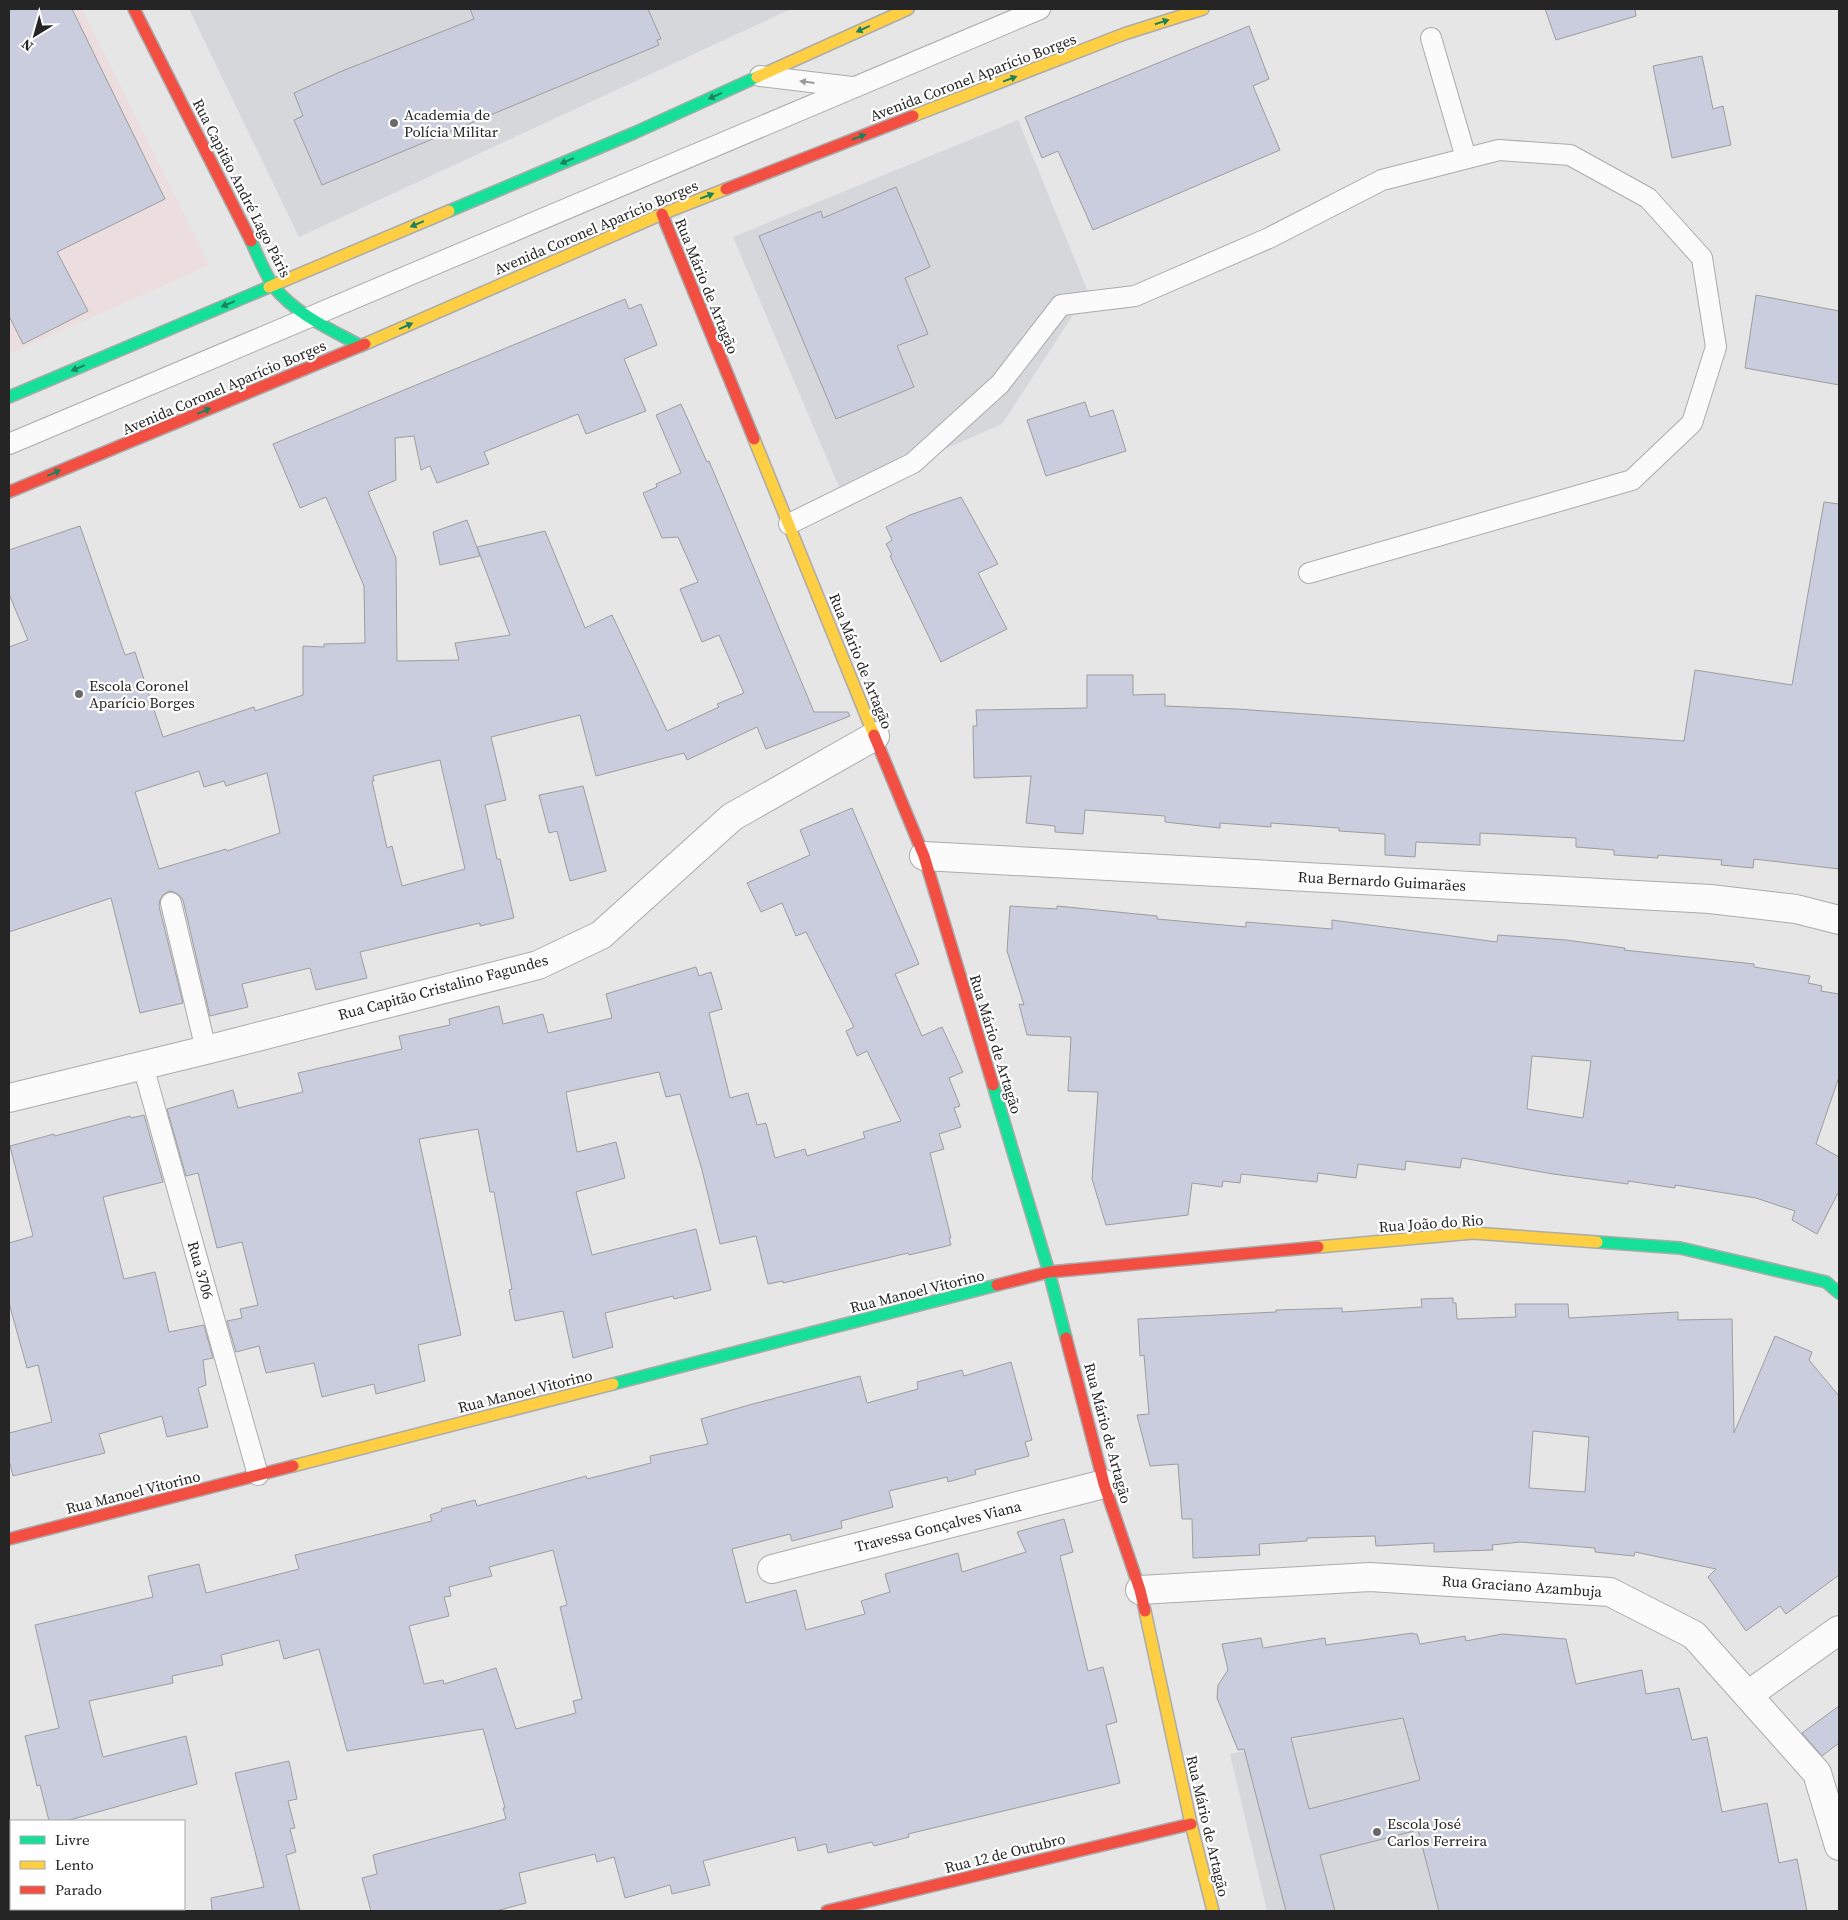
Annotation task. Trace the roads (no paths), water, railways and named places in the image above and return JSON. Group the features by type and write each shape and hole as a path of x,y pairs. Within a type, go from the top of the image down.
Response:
{"street":[{"name":"Rua Capitão André Lago Páris","path":"134,9 272,285 291,306 361,346"},
{"path":"9,397 625,137 908,9"},
{"name":"Avenida Coronel Aparício Borges","path":"9,492 361,346 662,214 1115,38 1203,9"},
{"name":"Rua Mário de Artagão","path":"662,214 924,856 1049,1272 1104,1484 1140,1590 1191,1824 1213,1911"},
{"name":"Rua Capitão Cristalino Fagundes","path":"9,1098 143,1066 538,965 601,935 732,818 875,736"},
{"name":"Rua Bernardo Guimarães","path":"924,856 1710,899 1796,909 1839,920"},
{"name":"Rua João do Rio","path":"1049,1272 1473,1233 1680,1248 1826,1282 1839,1293"},
{"name":"Rua Manoel Vitorino","path":"9,1539 1049,1272"},
{"name":"Travessa Gonçalves Viana","path":"772,1569 1104,1484"},
{"name":"Rua Graciano Azambuja","path":"1140,1590 1370,1577 1610,1592 1694,1635 1817,1773 1839,1846"},
{"path":"1748,1695 1839,1630"},
{"name":"Rua 12 de Outubro","path":"827,1911 1191,1824"}],"lane":[{"path":"9,444 1040,9"},
{"path":"1431,38 1466,158"},
{"path":"760,76 854,87"},
{"path":"789,524 913,463 1000,384 1061,305 1135,296 1269,238 1382,180 1499,150 1570,155 1648,198 1702,258 1716,347 1692,423 1632,480 1309,573"},
{"path":"170,903 206,1050"},
{"name":"Rua 3706","path":"143,1066 258,1475"}],"place":[{"name":"Academia de Polícia Militar","path":"394,123"},
{"name":"Escola Coronel Aparício Borges","path":"79,694"},
{"name":"Escola José Carlos Ferreira","path":"1377,1832"}]}
